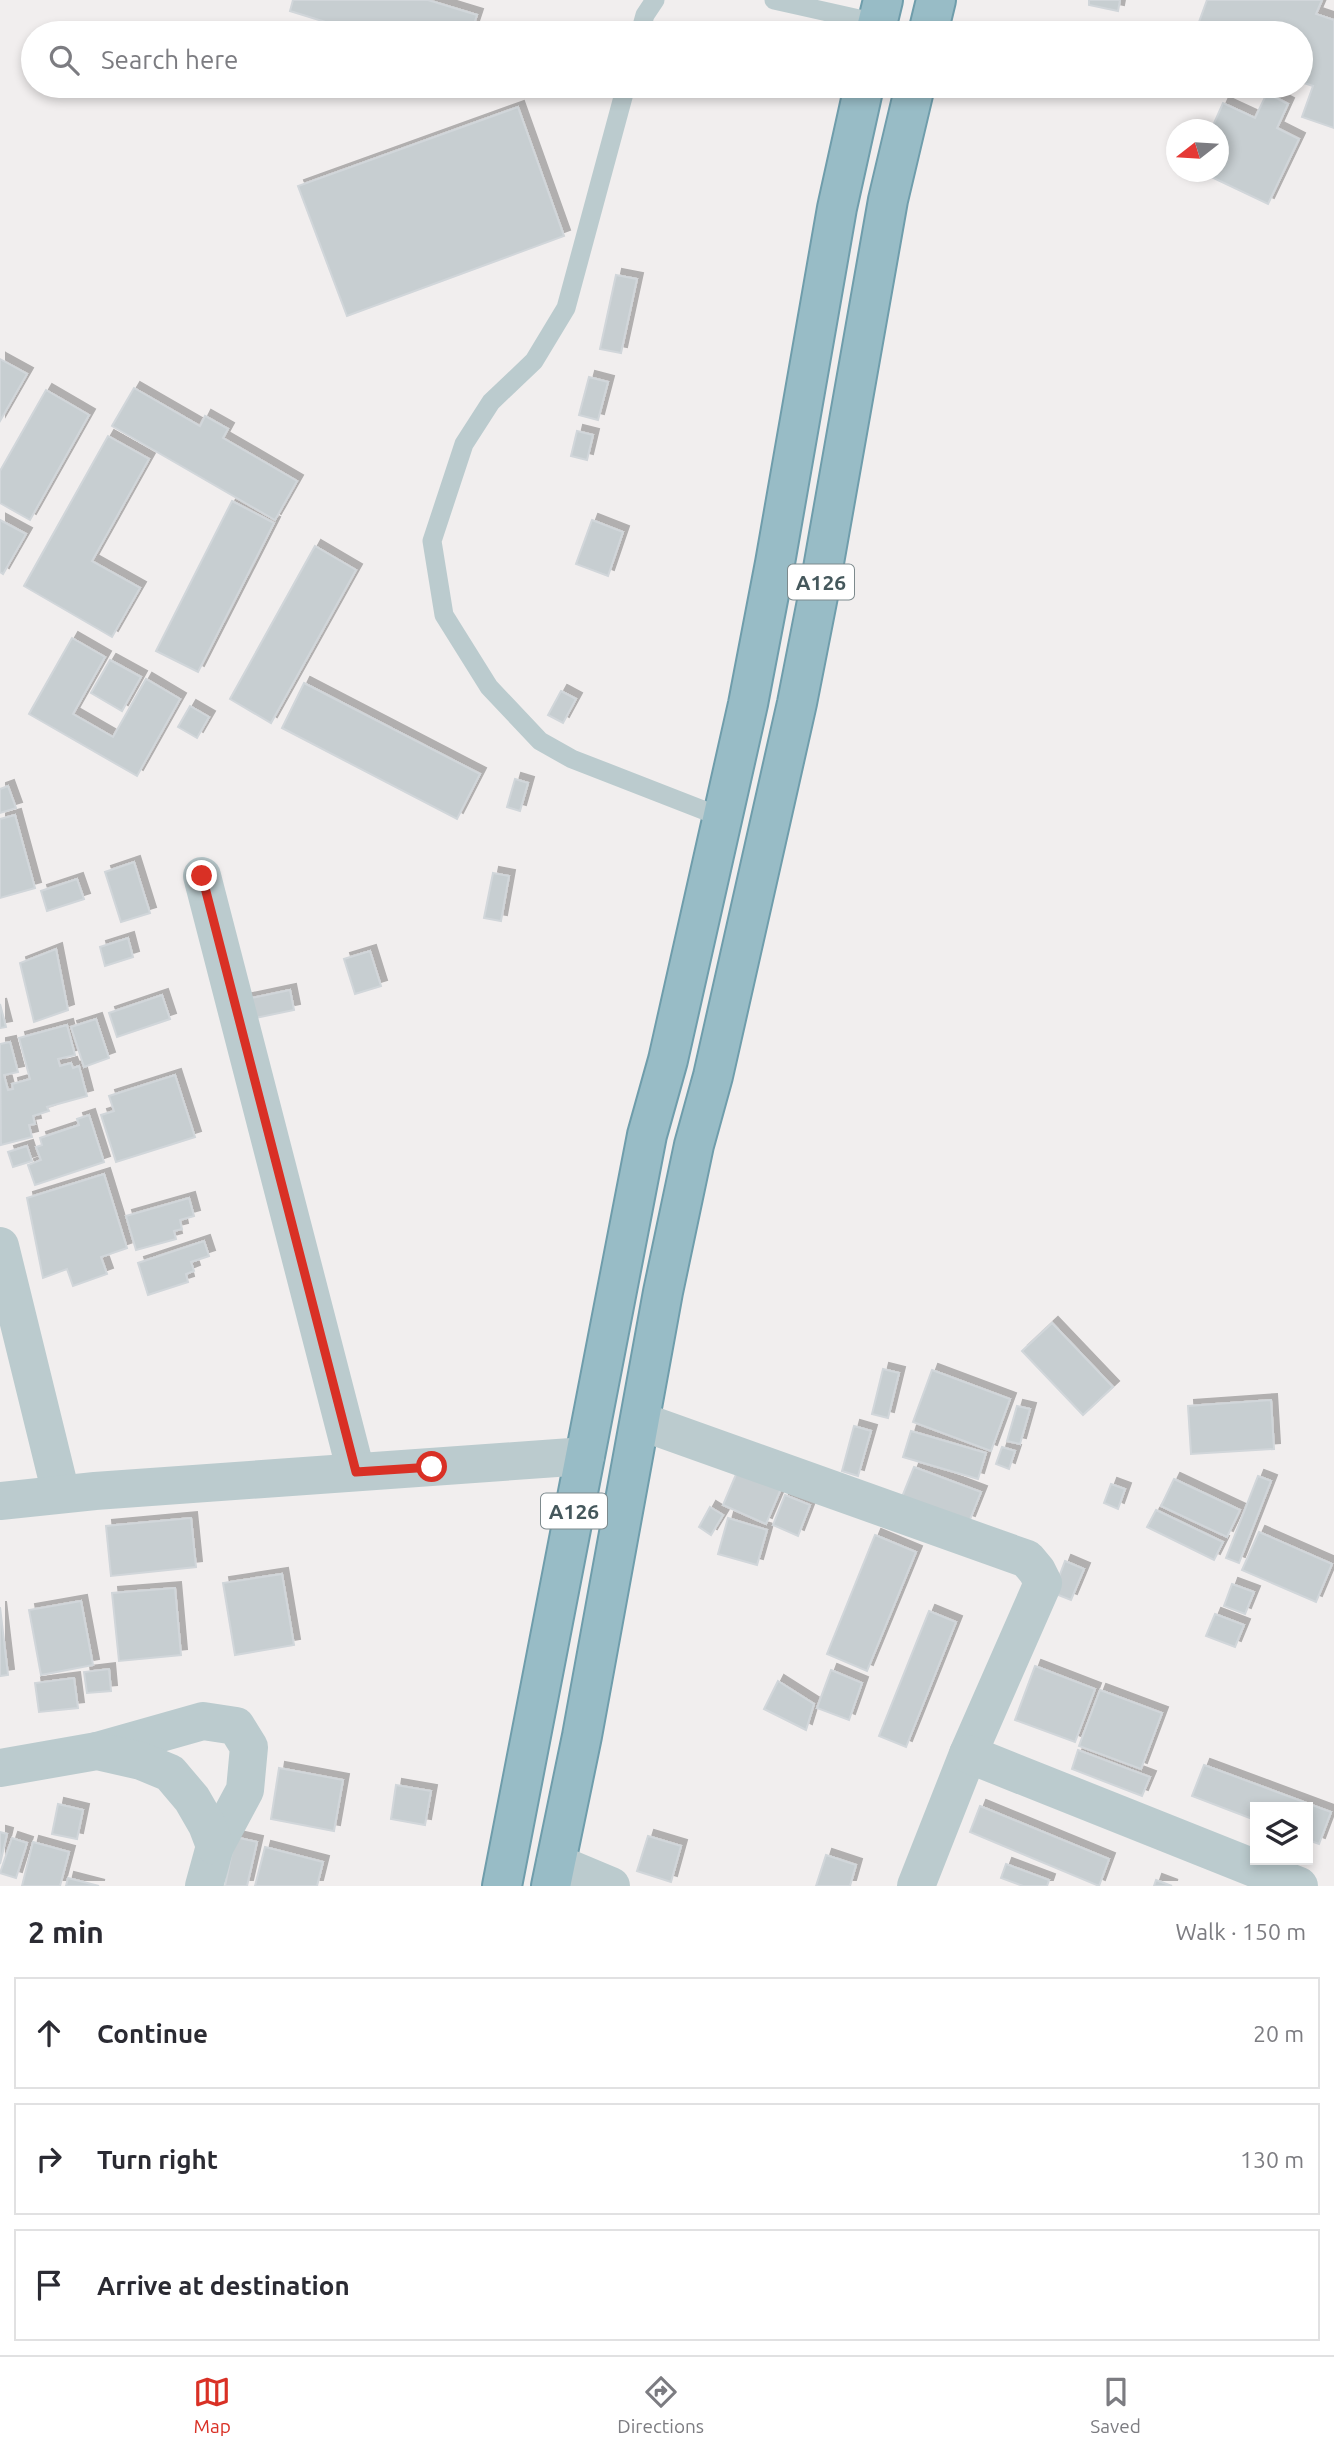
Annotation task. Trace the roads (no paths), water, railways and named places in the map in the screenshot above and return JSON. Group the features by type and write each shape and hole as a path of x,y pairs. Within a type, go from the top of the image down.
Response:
{"highway":[{"path":"931,21 936,0"},
{"name":"A126","path":"502,1886 647,1135 668,1060 753,678 837,208 861,98"},
{"name":"A126","path":"553,1875 582,1736 663,1292 694,1145 713,1076 797,703 883,226 912,98"}],"street":[{"path":"202,876 356,1472"},
{"path":"0,1246 61,1494"},
{"path":"640,1421 1027,1559 1037,1571 1043,1583 968,1754 916,1886"},
{"path":"0,1501 61,1494 584,1456"},
{"path":"0,1768 97,1751 204,1721 236,1726 249,1747 245,1790 215,1846 204,1886"},
{"path":"97,1751 141,1762 170,1773 192,1799 215,1846"},
{"path":"968,1754 1299,1886"},
{"path":"553,1875 611,1886"}],"lane":[{"path":"643,21 655,0"},
{"path":"774,0 878,19"},
{"path":"623,98 566,308 534,361 491,402 464,444 432,541 444,615 489,687 540,741 572,759 721,817"}]}
